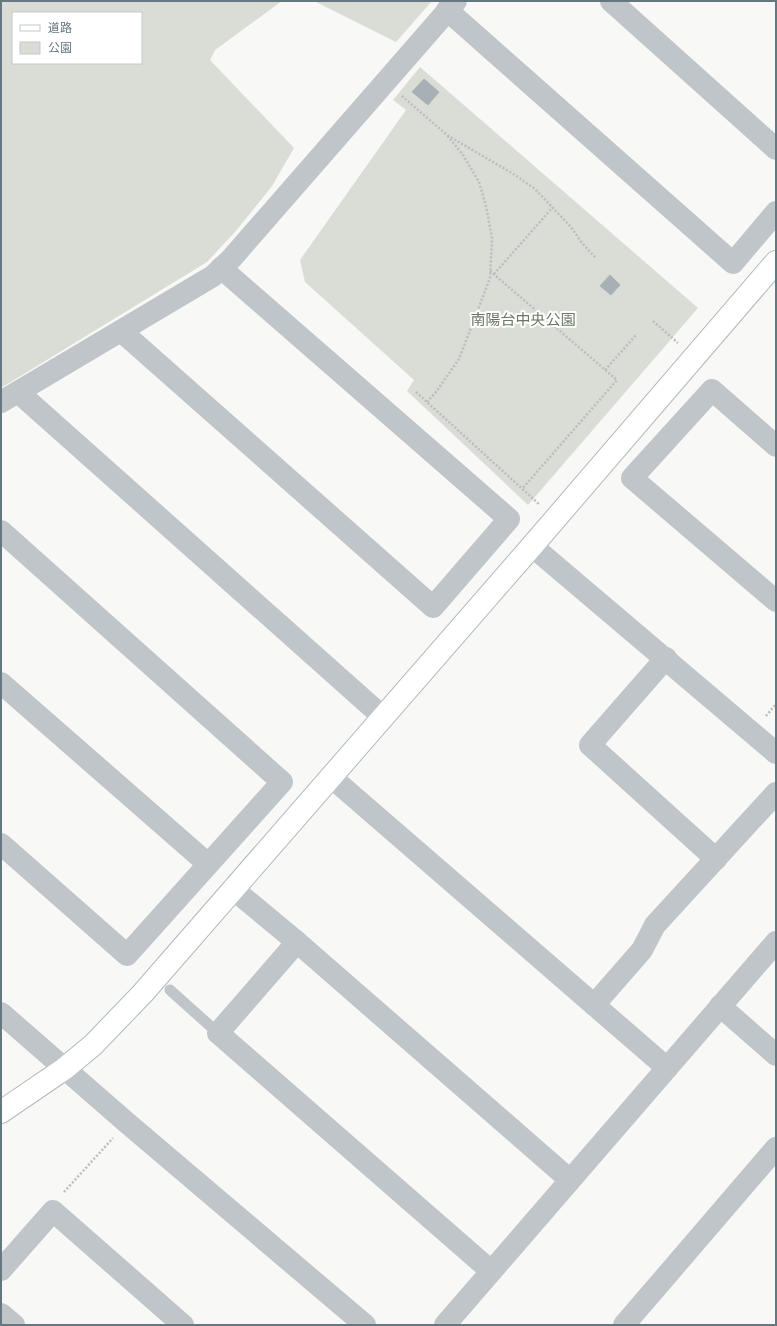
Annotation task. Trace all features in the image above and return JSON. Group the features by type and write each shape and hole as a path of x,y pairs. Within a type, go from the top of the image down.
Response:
{"street":[{"path":"611,1 776,149"},
{"path":"383,717 9,397 213,276 231,259 451,6 733,263 776,212"},
{"path":"1,1112 64,1069 93,1045 143,993 532,546 776,262"},
{"path":"121,330 433,606 509,519 221,268"},
{"path":"776,446 712,390 632,478 776,602"},
{"path":"1,531 282,782 127,955 1,844"},
{"path":"532,546 776,752"},
{"path":"666,658 590,745 716,859"},
{"path":"1,683 208,864"},
{"path":"331,777 667,1068"},
{"path":"594,1005 642,950 655,925 776,793"},
{"path":"233,889 297,942 570,1180"},
{"path":"297,942 218,1033 491,1271"},
{"path":"445,1325 776,942"},
{"path":"720,1006 776,1055"},
{"path":"1,1013 64,1069 365,1325"},
{"path":"624,1325 776,1148"},
{"path":"1,1270 52,1211 182,1325"},
{"path":"1,1314 14,1325"}],"lane":[{"path":"170,990 218,1033"}],"path":[{"path":"385,82 448,135 515,175 535,189 571,227 582,243 596,258"},
{"path":"427,402 436,392 459,359 490,278 492,238 486,206 479,182 463,155 448,135"},
{"path":"494,274 553,207"},
{"path":"490,271 617,380 522,488"},
{"path":"653,321 680,345"},
{"path":"605,370 637,334"},
{"path":"416,392 541,506"},
{"path":"52,1211 56,1202 126,1122"}],"green space":[{"path":"1,1 282,1 215,50 210,60 294,148 272,186 235,232 207,262 1,388"},
{"path":"314,1 432,1 396,42"},
{"name":"南陽台中央公園","path":"420,67 698,308 528,505 407,391 414,380 305,282 300,260 406,110 393,100"}],"building":[{"path":"424,78 440,92 428,106 411,92"},
{"path":"610,274 621,285 611,296 599,286"}]}
